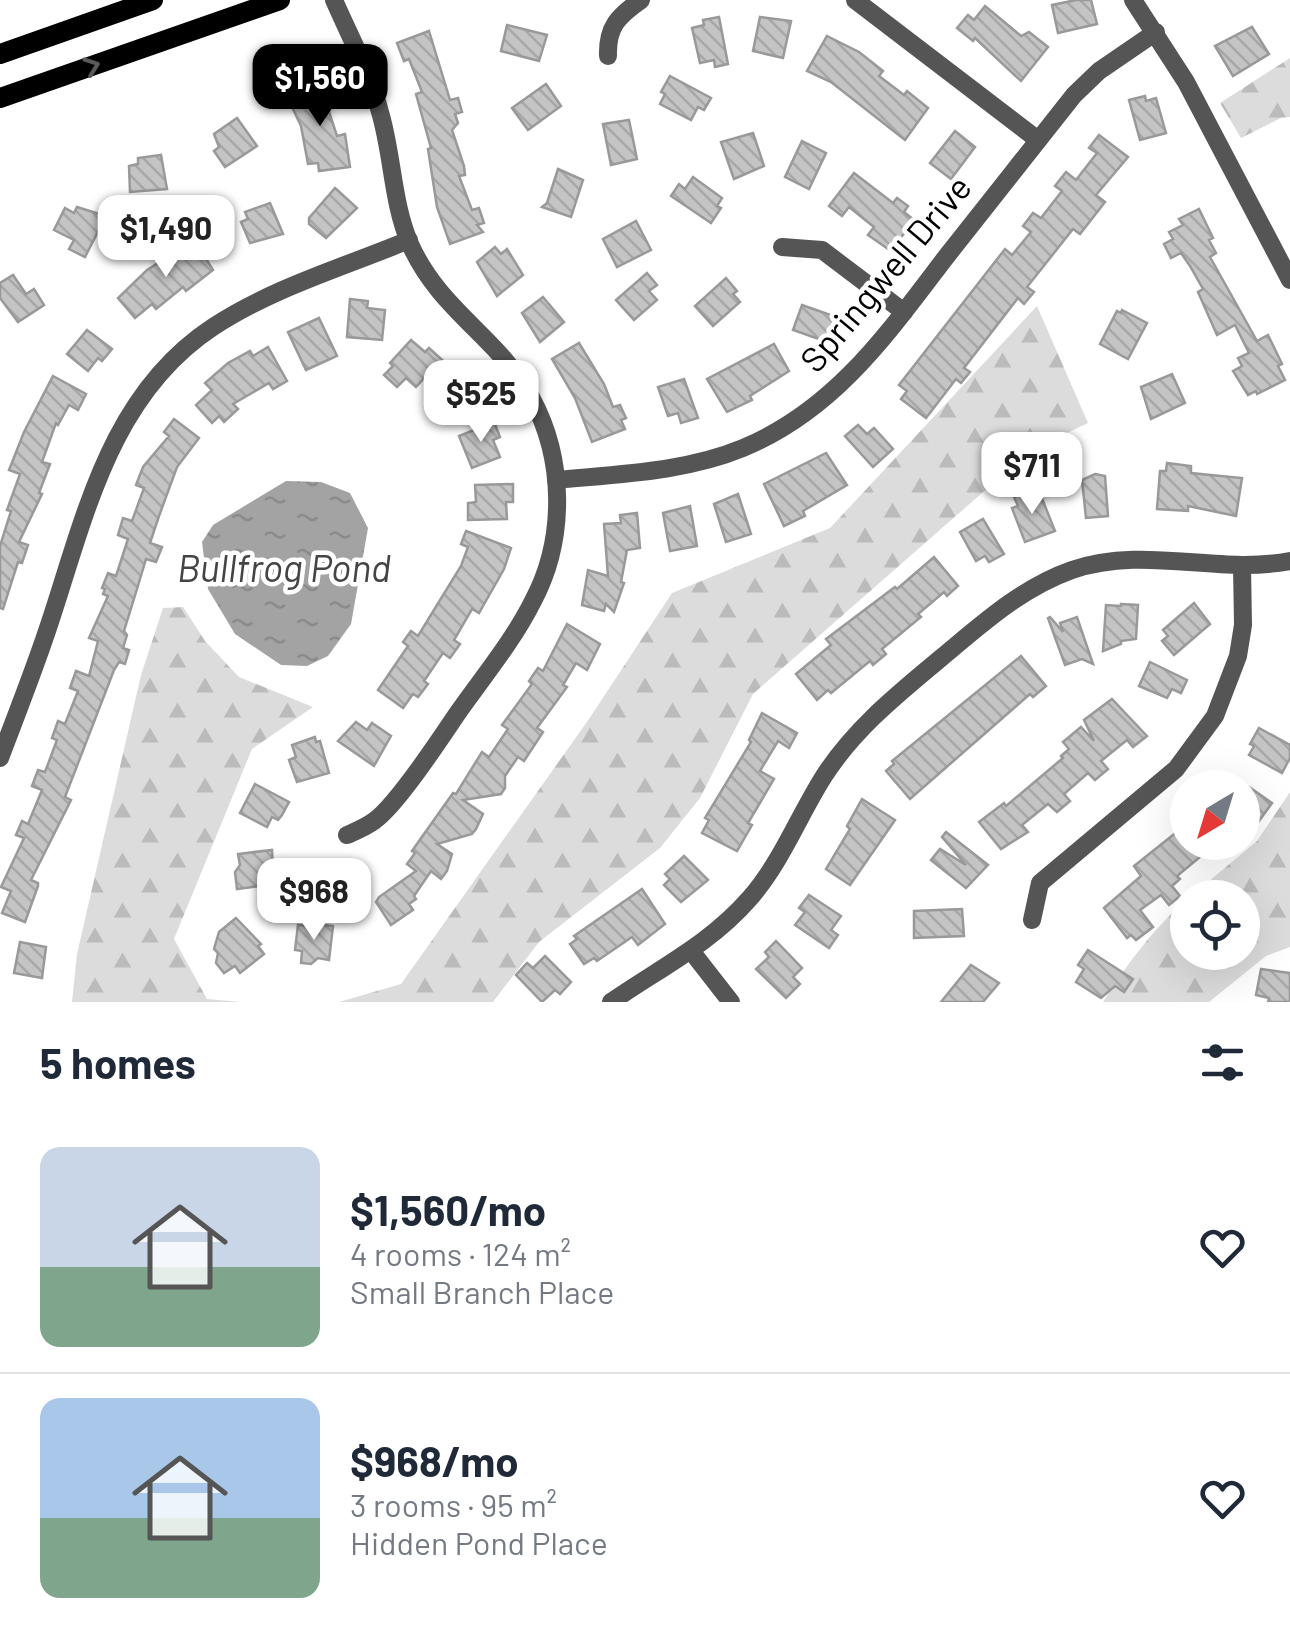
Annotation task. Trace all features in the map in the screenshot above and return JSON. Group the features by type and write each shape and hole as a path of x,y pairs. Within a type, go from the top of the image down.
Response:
{"main road":[{"path":"0,54 153,0"},
{"path":"0,98 280,0"}],"street":[{"path":"334,0 380,109 398,210 408,240 433,285 456,314 505,360 531,398 544,426 556,480 551,552 527,612 433,749 388,806 376,820 347,835"},
{"path":"608,56 607,36 617,16 642,0"},
{"path":"855,0 1038,140"},
{"path":"1134,0 1195,97 1290,280"},
{"name":"Springwell Drive","path":"556,480 672,468 707,460 777,432 838,388 904,312 1074,95 1099,71 1156,32"},
{"path":"0,758 99,472 132,408 156,378 209,330 238,311 408,240"},
{"path":"782,248 822,250 904,312"},
{"path":"611,1002 692,952 731,918 766,879 824,776 857,732 1020,595 1074,569 1129,558 1242,566 1290,561"},
{"path":"1032,920 1040,883 1176,769 1215,716 1238,656 1243,625 1242,566"},
{"path":"692,952 731,1002"}],"green space":[{"path":"1290,58 1290,117 1241,138 1220,103"},
{"path":"1037,306 1088,423 1031,450 753,694 700,798 660,848 539,942 493,1002 339,1002 401,984 589,719 672,593 830,528"},
{"path":"183,607 205,641 239,677 313,707 252,749 174,939 207,999 241,1002 72,1002 77,954 141,675 163,608"},
{"path":"1290,792 1290,947 1260,961 1260,880 1210,880 1234,860 1260,860 1260,837"},
{"path":"1170,915 1170,970 1249,970 1209,1002 1103,1002 1141,947"}],"water":[{"name":"Bullfrog Pond","path":"286,481 321,482 350,493 368,528 351,624 328,656 307,666 281,665 235,634 208,589 202,542 213,525"}],"building":[{"path":"1091,0 1097,24 1058,33 1052,5"},
{"path":"985,6 1021,36 1029,32 1048,47 1021,81 975,38 973,41 957,28 968,15 974,20"},
{"path":"719,17 728,64 715,67 714,60 700,63 692,28 704,25 703,20"},
{"path":"760,17 791,21 783,58 753,51"},
{"path":"507,25 547,35 539,61 501,51"},
{"path":"1252,27 1269,54 1233,76 1215,46"},
{"path":"429,31 450,100 458,98 462,112 455,114 458,123 452,130 464,166 465,175 459,176 472,210 479,208 484,223 477,225 483,232 450,244 437,207 428,149 431,148 416,94 422,92 409,59 404,61 397,43"},
{"path":"827,36 859,52 883,71 879,76 928,108 905,140 831,82 807,71"},
{"path":"670,76 711,98 704,110 698,107 691,120 660,104 665,94 661,92"},
{"path":"327,81 332,98 325,100 337,136 345,134 350,167 319,171 318,163 308,164 301,126 292,107 300,104 296,91"},
{"path":"546,84 561,106 528,130 512,108"},
{"path":"1145,96 1146,101 1156,98 1166,133 1140,140 1129,100"},
{"path":"237,118 257,146 225,167 214,151 219,147 214,134"},
{"path":"629,120 637,159 611,165 603,124"},
{"path":"955,131 975,147 951,179 930,163"},
{"path":"753,133 764,166 734,179 721,142"},
{"path":"1099,135 1128,157 1096,195 1105,202 1080,234 1073,229 1027,287 1034,292 1024,304 1018,298 964,368 970,372 961,383 956,379 926,418 901,399 907,391 899,385 1005,249 1012,255 1031,232 1023,226 1033,213 1041,218 1062,191 1055,186 1066,172 1076,180 1097,153 1089,148"},
{"path":"802,141 826,153 809,189 785,177"},
{"path":"161,155 167,189 130,192 129,166 138,164 138,158"},
{"path":"558,169 583,180 571,217 542,207 547,203"},
{"path":"854,173 893,203 897,198 908,206 904,212 914,220 891,251 868,235 874,227 849,207 842,216 829,206"},
{"path":"693,177 722,198 717,206 721,208 711,223 671,196 679,184 685,189"},
{"path":"335,188 357,208 326,238 309,224 309,218"},
{"path":"270,203 283,234 250,243 241,222 248,219 245,212"},
{"path":"77,207 106,216 85,257 69,249 74,240 54,230 65,208 74,213"},
{"path":"1199,209 1213,238 1209,240 1216,253 1210,257 1257,341 1268,335 1282,364 1278,366 1285,380 1257,394 1256,391 1248,395 1233,371 1242,366 1238,358 1249,353 1235,325 1217,335 1198,292 1203,289 1190,266 1181,253 1171,258 1164,244 1173,239 1169,232 1183,225 1179,219"},
{"path":"636,221 651,250 617,267 603,239"},
{"path":"188,244 194,255 201,251 213,270 186,291 183,287 156,309 152,304 135,318 118,298 147,270"},
{"path":"495,247 501,254 507,249 523,275 497,296 477,262"},
{"path":"647,273 657,285 649,291 657,300 634,320 616,300"},
{"path":"13,275 26,294 34,289 44,305 18,322 0,298 0,283"},
{"path":"726,278 740,302 713,326 695,306"},
{"path":"543,297 564,322 540,342 522,313"},
{"path":"350,299 368,301 367,308 385,310 382,340 347,337"},
{"path":"802,305 839,318 830,343 793,330"},
{"path":"1117,311 1147,323 1128,359 1100,344"},
{"path":"319,318 337,356 306,370 288,332"},
{"path":"87,330 112,349 88,371 67,354"},
{"path":"411,340 425,352 429,348 483,397 458,420 436,404 445,395 427,375 416,387 406,378 397,387 384,375"},
{"path":"579,343 613,407 620,405 626,418 621,420 625,429 592,442 575,398 552,359"},
{"path":"774,344 789,371 750,396 752,400 727,412 707,379"},
{"path":"268,347 287,381 273,389 269,383 233,404 238,409 224,422 219,416 212,423 196,405 212,390 205,383 228,363"},
{"path":"1172,374 1185,403 1151,419 1141,387"},
{"path":"53,376 86,394 78,410 69,405 56,423 42,462 50,464 39,493 42,494 19,542 28,545 22,563 18,562 3,609 0,546 20,474 9,470"},
{"path":"684,379 698,418 681,423 678,413 668,416 658,387"},
{"path":"174,419 199,438 177,467 159,516 150,543 162,547 156,562 146,559 124,631 127,635 123,648 129,650 125,664 119,662 114,670 65,797 71,800 31,880 38,886 25,922 2,913 11,891 1,887 24,838 16,835 22,821 28,824 42,790 32,786 38,770 45,772 57,740 52,738 58,721 65,724 78,691 70,688 76,671 89,676 98,641 89,638 108,596 102,588 108,573 116,576 128,539 118,535 123,518 132,521 144,488 136,485 143,467 169,436 164,432"},
{"path":"494,422 500,437 493,440 500,457 472,468 459,436"},
{"path":"858,425 867,434 874,428 893,449 873,467 845,436"},
{"path":"826,453 847,485 803,511 805,516 784,526 764,484"},
{"path":"1167,463 1191,466 1191,473 1242,478 1236,516 1188,506 1188,511 1157,509 1160,471 1166,471"},
{"path":"1095,474 1105,476 1108,516 1086,518 1082,480"},
{"path":"513,484 513,502 506,502 507,519 468,520 468,503 476,502 475,485"},
{"path":"1027,492 1031,500 1041,496 1055,531 1025,542 1012,508 1018,506 1014,497"},
{"path":"738,494 751,534 726,542 714,504"},
{"path":"690,506 697,546 670,551 663,513"},
{"path":"637,513 640,548 627,550 621,582 624,583 614,612 606,604 604,611 582,605 588,570 608,576 604,524 621,523 620,515"},
{"path":"983,519 1004,554 989,562 985,556 976,561 960,532"},
{"path":"466,531 511,548 504,569 479,613 472,609 454,640 460,644 450,658 443,653 424,681 428,684 418,697 413,694 403,708 378,690 408,646 403,642 411,631 418,636 461,566 468,547 461,544"},
{"path":"934,557 958,586 947,596 944,592 918,614 921,617 882,649 886,654 873,665 870,661 817,700 796,674 831,645 826,639 897,589"},
{"path":"1194,603 1210,624 1174,655 1162,641 1168,636 1163,630"},
{"path":"1106,605 1138,605 1136,639 1121,641 1103,651"},
{"path":"1050,617 1063,632 1060,623 1077,617 1093,664 1082,659 1065,665"},
{"path":"567,624 600,644 587,670 576,663 563,685 567,687 537,728 543,732 524,761 518,757 505,776 501,794 463,800 483,814 476,829 472,834 437,844 452,854 447,871 441,879 431,871 414,896 416,899 409,904 413,910 391,925 376,902 416,871 407,864 415,853 412,851 456,794 482,752 489,757 508,729 502,725 532,684 529,681 538,668 543,671"},
{"path":"1021,656 1046,686 1033,697 1030,694 910,799 886,771 894,764 892,761"},
{"path":"1150,662 1187,680 1181,693 1172,689 1167,698 1139,686"},
{"path":"1112,699 1147,736 1133,747 1127,740 1101,761 1108,769 1095,780 1088,773 1064,794 1070,801 1057,812 1048,804 1022,825 1028,832 1001,849 979,822 1004,803 1006,806 1063,758 1069,749 1063,742 1081,727 1094,741 1084,720"},
{"path":"762,713 797,733 789,748 778,741 760,771 774,779 748,823 752,825 737,851 702,833 709,820 705,818 751,742"},
{"path":"356,722 367,730 372,723 391,736 374,766 338,741"},
{"path":"1259,728 1290,745 1290,758 1282,773 1249,755"},
{"path":"315,737 316,742 320,741 329,773 297,782 289,760 296,757 292,745"},
{"path":"255,784 289,802 278,820 272,817 267,827 240,813"},
{"path":"1260,795 1272,803 1260,820"},
{"path":"862,799 895,820 850,885 826,869 850,829 847,826"},
{"path":"946,832 988,865 966,888 931,860 940,849 966,865 942,837"},
{"path":"1170,837 1170,860 1196,860 1177,876 1179,880 1170,880 1170,904 1161,895 1140,910 1153,927 1136,940 1131,935 1127,938 1104,908 1141,876 1134,866"},
{"path":"272,850 274,884 237,889 238,854"},
{"path":"684,856 708,880 681,902 664,885 670,879 665,874"},
{"path":"642,889 665,924 638,945 632,937 597,961 594,958 584,964 570,944 577,939 574,936"},
{"path":"809,895 841,916 831,930 838,935 829,948 795,925 805,912 799,908"},
{"path":"962,909 964,936 914,938 914,911"},
{"path":"236,918 261,944 258,946 264,954 240,973 235,966 224,973 216,963 218,953 214,949 219,932"},
{"path":"298,925 333,926 329,960 318,958 311,964 301,963 302,951 295,950"},
{"path":"776,941 802,968 793,977 800,984 786,998 756,969 769,957 765,952"},
{"path":"20,942 46,947 42,978 14,973"},
{"path":"1088,950 1133,979 1124,992 1115,986 1101,998 1076,982 1084,969 1078,965"},
{"path":"545,956 571,982 560,994 555,990 542,1002 516,975 527,963 533,968"},
{"path":"971,965 999,983 983,1002 941,1002"},
{"path":"1261,969 1290,973 1290,1002 1268,1002 1269,998 1256,995"}]}
